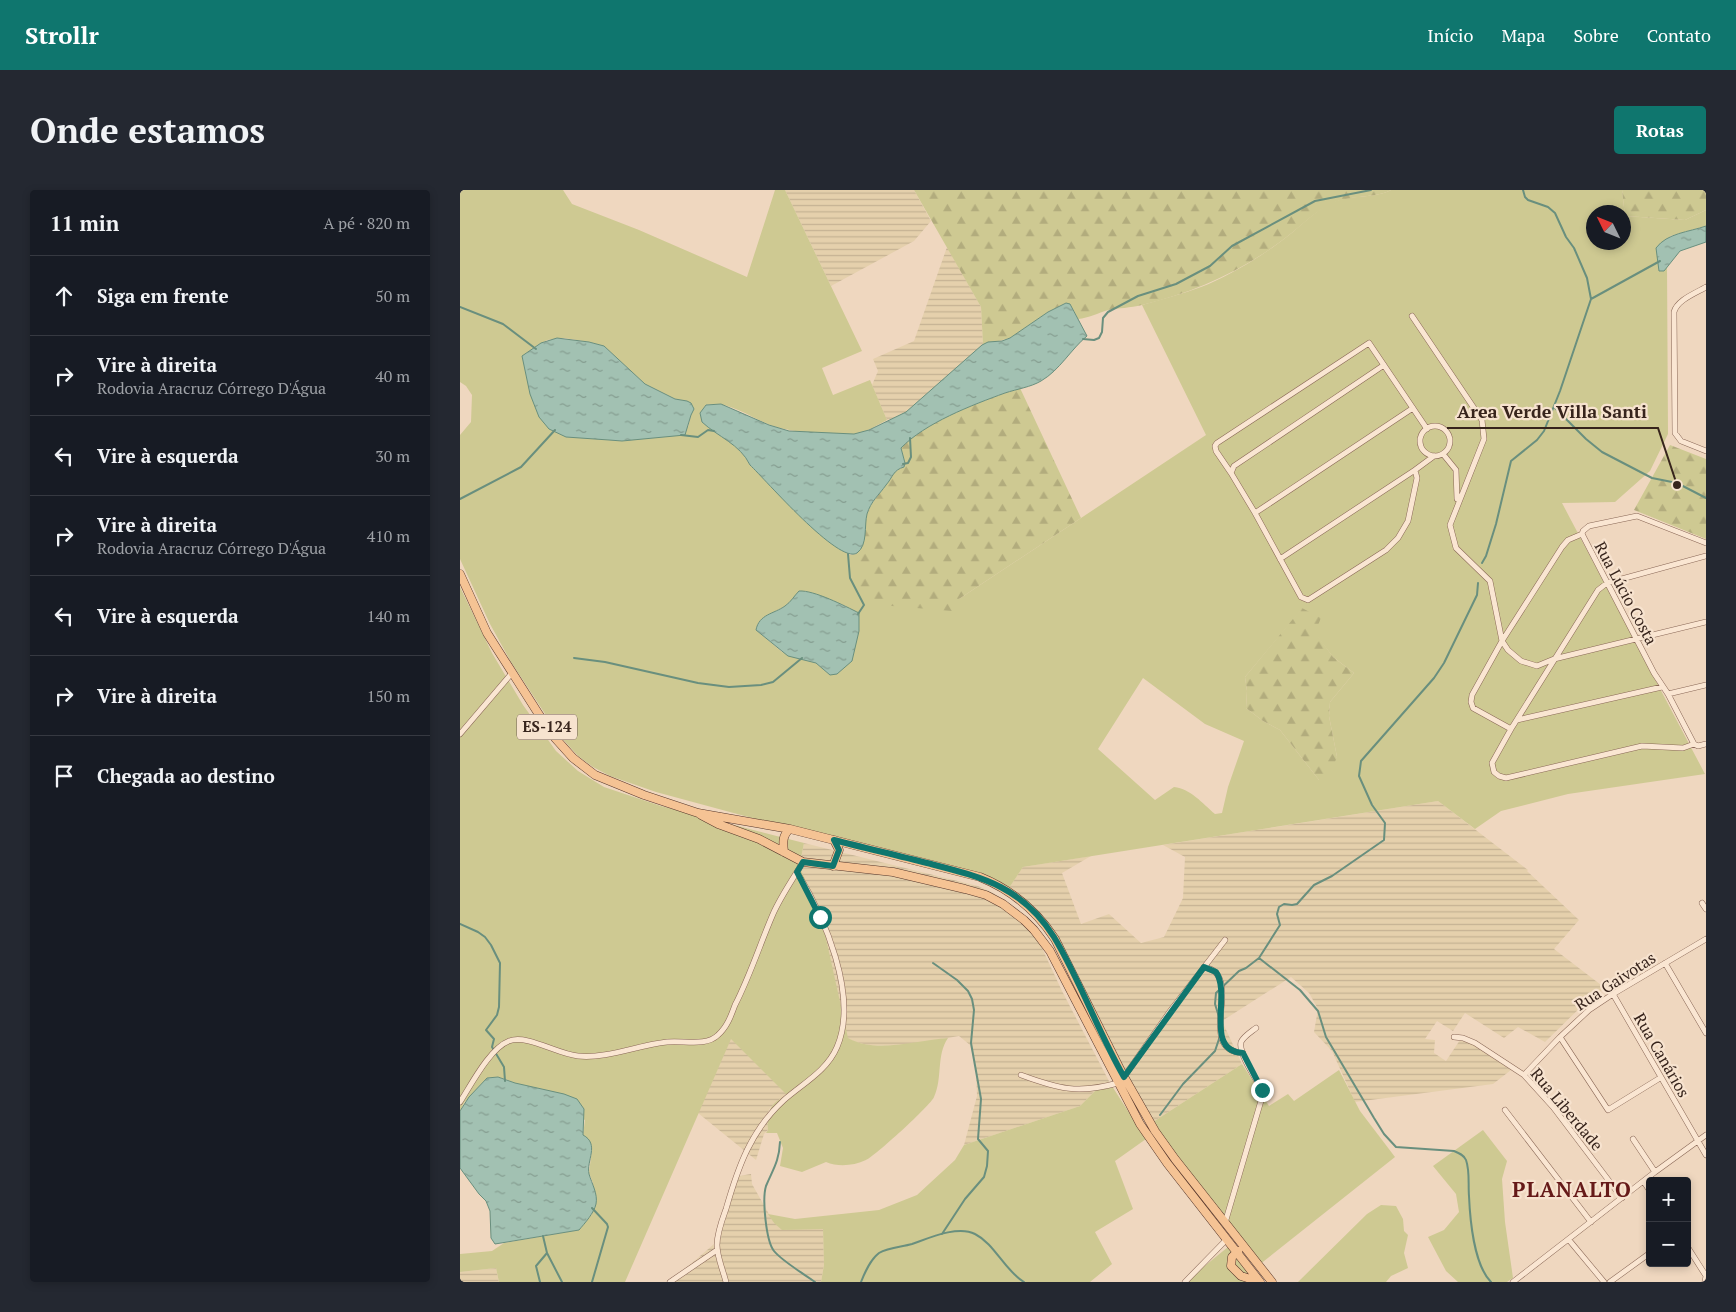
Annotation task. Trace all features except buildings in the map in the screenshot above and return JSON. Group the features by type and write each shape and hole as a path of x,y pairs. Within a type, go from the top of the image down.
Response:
{"main road":[{"name":"ES-124","path":"460,574 487,633 555,738 581,764 596,775 618,785 698,813 790,829 980,877 1004,888 1021,899 1040,919 1055,939 1148,1135 1260,1282"},
{"name":"ES-124","path":"698,813 718,824 759,839 803,862 893,872 931,880 986,895 1008,908 1034,930 1050,951 1121,1080 1160,1138 1272,1282"},
{"path":"784,852 783,840 790,829"},
{"path":"833,866 839,850 834,840"},
{"path":"1244,1247 1236,1252 1230,1262 1233,1270 1246,1279 1260,1282"}],"street":[{"path":"1706,287 1679,303 1674,309 1675,433 1681,441 1706,450"},
{"path":"1412,316 1482,420 1484,439 1450,525 1456,548 1490,581 1502,641 1508,650 1521,661 1537,666 1554,659 1706,622"},
{"path":"1415,470 1417,478 1408,521 1398,538 1386,550 1308,600 1301,597 1255,513 1231,472 1216,451 1215,446 1369,343 1427,429"},
{"path":"1231,472 1240,461 1384,365"},
{"path":"1255,513 1413,408"},
{"path":"1280,559 1434,456 1443,454 1449,447 1450,442 1448,433 1440,427 1431,427 1421,436 1420,445 1426,453 1434,456"},
{"path":"1443,454 1456,470 1458,502"},
{"name":"Rua Lúcio Costa","path":"1694,744 1582,534 1589,526 1637,516 1706,543"},
{"path":"1511,729 1473,708 1471,702 1472,695 1502,641 1562,548 1568,540 1582,534"},
{"path":"1706,556 1607,583 1598,590 1511,729 1492,763 1494,772 1506,778 1642,746 1683,748 1694,744 1698,746 1706,744"},
{"path":"460,734 512,673"},
{"path":"1668,694 1706,685"},
{"path":"1517,720 1662,687"},
{"path":"460,1102 493,1052 500,1045 515,1039 528,1041 559,1052 585,1057 599,1056 667,1042 706,1041 715,1037 727,1023 751,970 773,914 803,862"},
{"path":"726,1282 717,1250 718,1236 735,1176 747,1147 772,1111 829,1060 836,1049 842,1029 843,998 838,968 820,917 797,872"},
{"path":"1702,903 1706,910"},
{"name":"Rua Gaivotas","path":"1524,1075 1589,1010 1612,994 1706,939"},
{"path":"1022,1074 1055,1087 1067,1089 1092,1089 1121,1080 1225,940"},
{"path":"1665,963 1706,1033"},
{"path":"1204,967 1216,972 1220,982 1222,997 1220,1028 1222,1041 1230,1049 1243,1053"},
{"name":"Rua Canários","path":"1612,994 1706,1155"},
{"path":"1225,1223 1263,1094 1241,1049 1242,1041 1256,1028"},
{"name":"Rua Liberdade","path":"1454,1037 1463,1038 1474,1043 1524,1075 1553,1107 1622,1198"},
{"path":"1560,1037 1608,1110 1660,1078"},
{"path":"1506,1110 1591,1222"},
{"path":"1513,1282 1706,1135"},
{"path":"1633,1139 1655,1172"},
{"path":"1185,1282 1227,1239"},
{"path":"1569,1240 1604,1282"},
{"path":"670,1282 717,1250"},
{"path":"1691,1252 1706,1276 1705,1282"},
{"path":"1610,1282 1646,1256"}],"shaded area":[{"path":"785,190 914,190 931,221 914,241 831,286"},
{"path":"947,247 981,307 983,345 906,412 899,417 887,420 872,385 878,371 873,359 914,341"},
{"path":"1438,801 1528,870 1579,920 1554,949 1605,988 1586,1002 1545,1042 1518,1027 1504,1038 1465,1013 1453,1031 1437,1021 1425,1039 1435,1040 1434,1053 1446,1061 1462,1037 1511,1070 1493,1084 1355,1102 1332,1051 1314,1032 1318,1009 1309,993 1291,977 1222,1021 1242,1064 1150,1124 1120,1076 1099,1037 1045,927 1009,888 1023,867 1091,856 1062,873 1081,924 1109,914 1141,943 1164,937 1183,898 1185,857 1163,845"},
{"path":"804,843 978,886 1007,902 1020,913 1035,933 1062,991 1110,1083 1099,1087 1080,1106 964,1145 977,1096 976,1069 970,1045 959,1036 912,1044 891,1045 868,1045 847,1038 801,870 800,863"},
{"path":"731,1038 789,1096 780,1099 770,1108 767,1115 768,1130 764,1134 756,1160 698,1113"},
{"path":"751,1174 752,1184 774,1223 823,1229 824,1265 821,1282 667,1282 714,1244 739,1176"},
{"path":"496,1268 499,1282 460,1282 460,1272"}],"green space":[{"path":"460,190 563,190 572,204 639,230 747,277 775,190 785,190 862,351 822,368 833,395 870,380 887,420 856,434 811,433 776,427 730,407 714,404 706,405 700,413 702,422 741,452 750,465 809,525 850,555 856,554 856,603 959,599 1206,435 1142,305 1201,287 1231,273 1272,248 1316,212 1329,204 1344,199 1377,195 1391,190 1622,190 1624,205 1586,205 1586,250 1631,250 1631,216 1685,220 1706,210 1706,226 1670,236 1667,266 1668,434 1650,471 1615,502 1562,503 1705,774 1568,794 1501,811 1475,829 1438,801 1023,867 1009,888 656,792 610,776 578,756 559,735 511,662 490,624 460,559 460,435 471,422 472,395 466,386 460,382","holes":["564,338 604,346 645,384 675,399 687,401 691,415 688,427 535,405 529,382 535,347 547,340","805,591 846,606 856,640 853,654 830,675 816,663 782,652 756,630 764,617 782,608 797,595","1302,609 1314,632 1333,657 1354,673 1330,702 1329,716 1337,757 1319,780 1280,730 1263,721 1246,708 1247,691 1245,677","1143,678 1205,724 1244,741 1228,787 1222,813 1215,814 1201,801 1180,788 1174,787 1155,800 1098,749"]},
{"path":"914,190 1391,190 1377,195 1344,199 1329,205 1264,253 1214,281 1197,288 1142,305 1108,310 1090,317 1078,319 1073,309 1066,303 1048,312 1010,338 983,345 981,307"},
{"path":"1622,190 1706,190 1706,210 1685,220 1631,216 1631,205 1624,205"},
{"path":"1020,388 1081,518 959,599 952,611 856,603 856,554 862,545 867,514 873,502 893,474 904,467 905,463 901,448 926,428 941,420 973,405"},
{"path":"1670,445 1706,459 1706,539 1634,510"},
{"path":"460,587 492,653 523,705 556,751 578,771 604,787 661,806 804,843 800,863 801,870 821,916 848,1038 859,1043 884,1046 948,1038 942,1052 937,1090 934,1097 902,1130 866,1160 846,1165 835,1165 826,1162 802,1172 780,1166 783,1148 777,1133 766,1133 768,1130 769,1114 773,1105 788,1096 731,1039 625,1282 499,1282 496,1268 460,1272 460,1254 492,1251 504,1243 579,1230 592,1214 593,1183 589,1173 592,1149 583,1135 585,1120 508,1080 498,1077 487,1078 464,1103 460,1111"},
{"path":"1302,608 1321,618 1315,632 1333,657 1354,673 1330,702 1329,716 1337,757 1326,783 1319,780 1280,730 1263,721 1246,708 1247,691 1245,677"},
{"path":"1242,1064 1269,1106 1288,1094 1294,1101 1339,1070 1360,1111 1395,1157 1259,1265 1150,1124"},
{"path":"1110,1083 1146,1139 1115,1161 1133,1209 1095,1232 1112,1264 1090,1282 821,1282 824,1265 823,1229 782,1230 768,1214 795,1219 879,1210 917,1195 955,1160 964,1145 1080,1106 1099,1087"},
{"path":"1483,1130 1507,1161 1502,1179 1505,1222 1513,1278 1507,1282 1458,1282 1446,1271 1428,1237 1444,1230 1459,1212 1456,1194 1433,1166"},
{"path":"1381,1205 1396,1206 1403,1219 1404,1231 1408,1235 1404,1253 1408,1268 1391,1276 1386,1282 1298,1282 1367,1214"},
{"path":"1228,1247 1257,1282 1185,1282"}],"water":[{"path":"1706,226 1706,242 1680,251 1664,271 1659,271 1656,248 1661,243 1672,236"},
{"path":"1066,303 1070,304 1087,336 1054,371 1041,381 964,409 923,431 901,448 905,463 904,467 895,472 871,505 867,514 863,545 857,553 848,553 819,534 750,465 735,446 702,422 700,413 706,405 721,404 769,425 789,431 854,434 869,430 906,412 982,345 1010,338 1048,312"},
{"path":"557,338 604,346 645,384 675,399 691,403 694,409 685,435 622,441 566,437 549,429 539,417 530,394 522,356 541,343"},
{"path":"799,591 813,593 859,613 859,631 852,661 837,674 830,675 816,663 788,656 756,630 764,617 785,606"},
{"path":"498,1077 515,1083 564,1094 577,1099 584,1109 583,1135 591,1143 592,1148 589,1174 596,1200 595,1207 579,1230 495,1244 491,1238 490,1211 486,1201 460,1168 460,1111 469,1097 487,1078"}],"waterway":[{"path":"1083,339 1094,340 1099,338 1102,332 1103,318 1108,312 1138,296 1176,284 1210,266 1232,246 1315,201 1371,190"},
{"path":"1482,563 1496,524 1511,461 1537,440 1544,431 1560,391 1591,299 1587,278 1574,248 1566,237 1555,213 1548,207 1528,200 1523,190"},
{"path":"1591,299 1660,261"},
{"path":"460,307 503,324 536,349"},
{"path":"1554,407 1602,452 1652,478 1677,483 1706,498"},
{"path":"460,499 521,467 555,430"},
{"path":"681,435 698,437 708,430 714,431"},
{"path":"903,464 908,463 911,457 910,438"},
{"path":"848,554 850,578 864,605 858,614"},
{"path":"1219,1017 1215,1004 1216,993 1239,971 1259,958 1280,925 1277,914 1279,907 1284,904 1297,904 1314,885 1332,876 1384,840 1385,823 1372,805 1359,776 1361,761 1434,678 1444,663 1477,595 1478,583"},
{"path":"574,658 605,662 698,683 729,687 761,685 773,682 802,658"},
{"path":"460,924 485,937 500,963 499,1007 497,1015 486,1030 494,1039 492,1047 504,1067 505,1081"},
{"path":"1259,958 1300,990 1318,1011 1326,1037 1384,1134 1396,1147 1454,1151 1465,1158 1468,1169 1474,1241 1481,1265 1491,1282"},
{"path":"933,963 957,980 968,991 972,999 974,1010 971,1043 981,1099 978,1139 988,1151 984,1177 965,1199 942,1234"},
{"path":"1160,1115 1183,1084 1215,1051 1220,1036"},
{"path":"780,1142 777,1160 766,1186 764,1200 769,1238 771,1246 778,1255 815,1282"},
{"path":"592,1208 608,1227 592,1282"},
{"path":"861,1282 870,1263 879,1253 943,1233 960,1231 975,1234 982,1238 1011,1271 1024,1282"},
{"path":"543,1236 547,1253 562,1282"},
{"path":"540,1282 536,1266 547,1253"}],"place":[{"name":"Area Verde Villa Santi","path":"1677,485"}],"district":[{"name":"PLANALTO","path":"1572,1190"}],"route":[{"path":"820,917 797,872 803,862 833,866 839,853 838,846 834,840 980,877 1004,888 1021,899 1048,929 1063,954 1124,1077 1204,967 1216,972 1221,987 1220,1028 1222,1041 1225,1046 1234,1052 1243,1053 1262,1090"}]}
